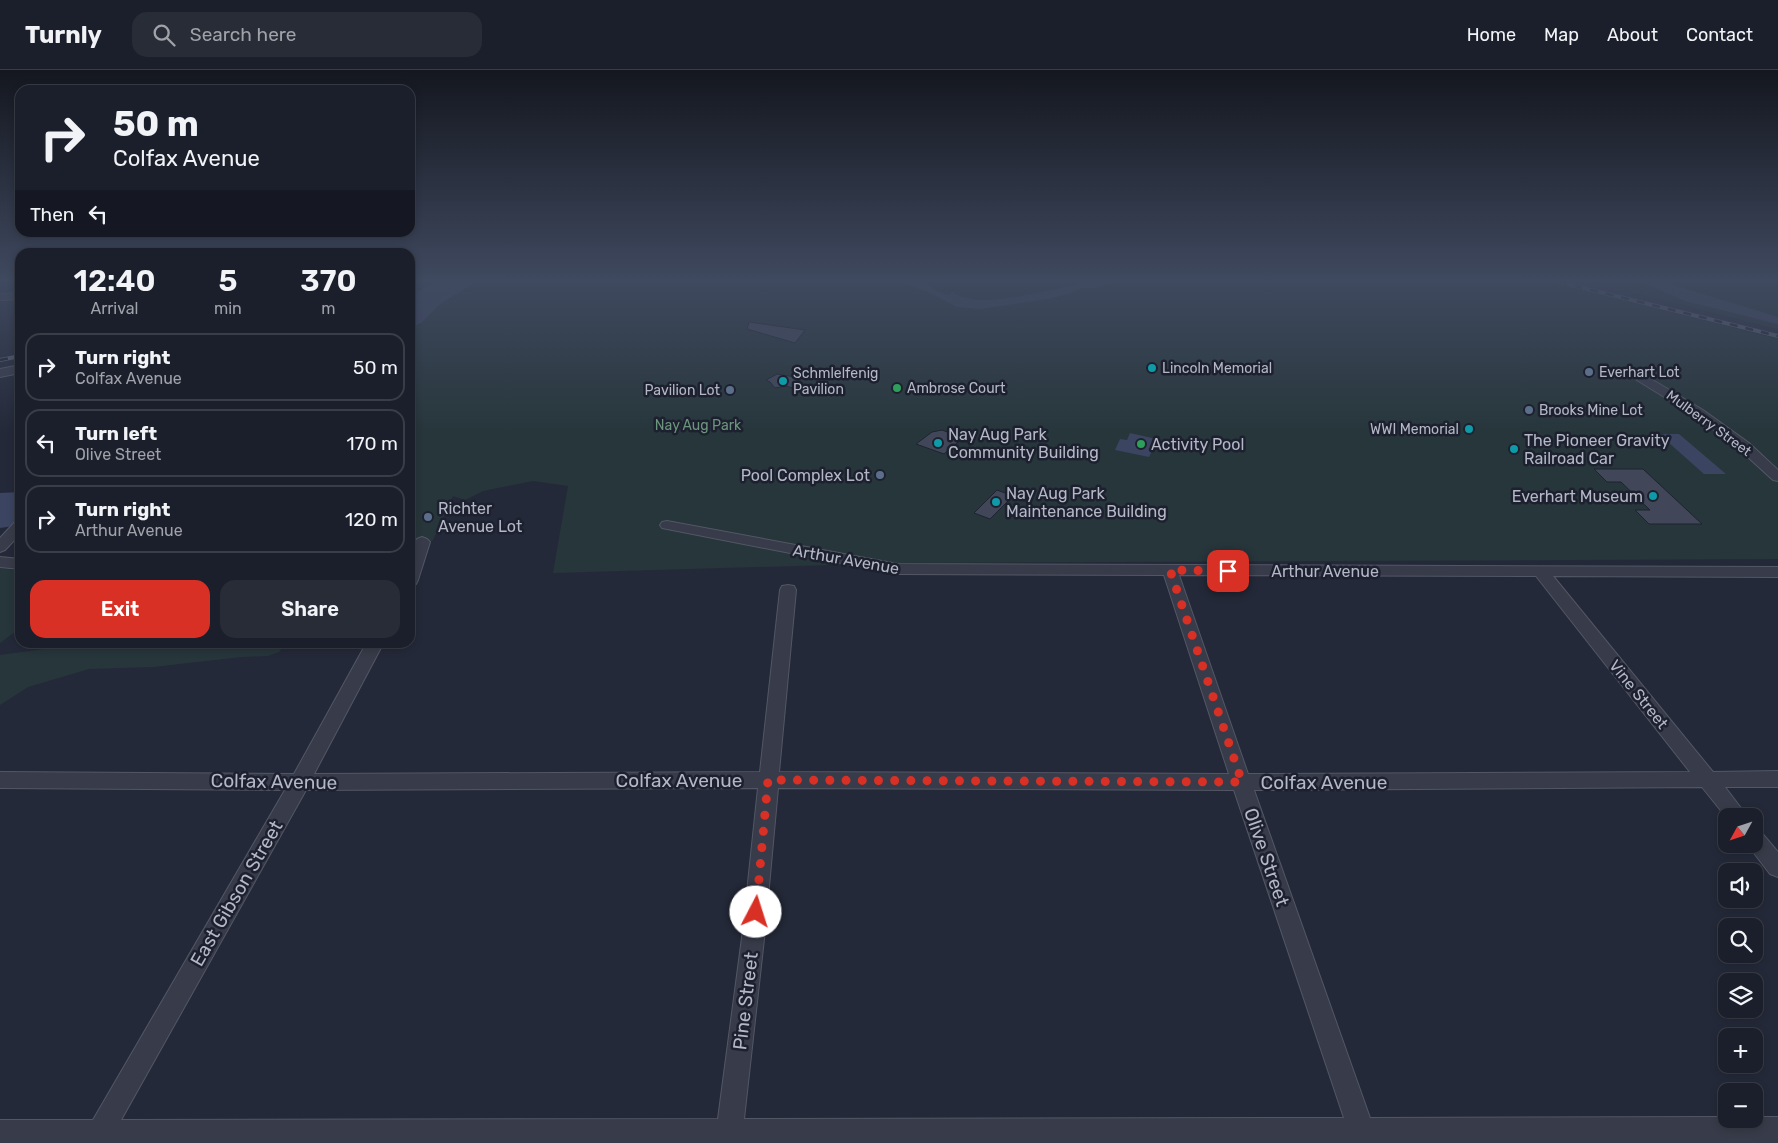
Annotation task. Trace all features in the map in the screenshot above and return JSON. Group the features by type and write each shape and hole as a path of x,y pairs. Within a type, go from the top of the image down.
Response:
{"street":[{"path":"0,373 15,370"},
{"name":"Mulberry Street","path":"1636,374 1700,413 1744,446 1778,476"},
{"name":"Arthur Avenue","path":"667,525 898,570 1778,572"},
{"path":"0,547 15,531"},
{"path":"415,564 422,542"},
{"path":"0,562 15,564"},
{"name":"Olive Street","path":"1170,570 1364,1136"},
{"name":"Vine Street","path":"1541,572 1731,808"},
{"name":"Pine Street","path":"728,1138 754,930 788,590"},
{"name":"East Gibson Street","path":"97,1138 300,782 373,648"},
{"name":"Colfax Avenue","path":"0,780 300,782 768,780 1242,782 1778,779"},
{"path":"1763,849 1778,868"},
{"path":"0,1133 97,1138 728,1138 1364,1136 1778,1130"}],"green space":[{"name":"Nay Aug Park","path":"415,332 1750,332 1778,339 1778,559 897,563 553,573 568,486 533,481 483,491 465,500 453,496 433,540 415,555"},
{"path":"0,568 15,570 15,632 0,643"},
{"path":"51,648 282,648 279,652 268,656 241,657 153,667 89,669 28,687 0,705 0,655"}],"water":[{"name":"Activity Pool","path":"1130,433 1165,441 1161,448 1154,447 1149,457 1115,450 1120,439 1127,440"},
{"path":"1659,434 1679,434 1726,474 1704,474"},
{"path":"15,492 15,526 0,528 0,493"}],"building":[{"path":"758,332 803,332 795,343"},
{"name":"Schmlelfenig Pavilion","path":"777,374 795,377 796,380 801,381 797,383 799,390 786,386 775,388 766,380"},
{"name":"Nay Aug Park Community Building","path":"942,430 963,438 944,454 916,444 932,432"},
{"name":"Everhart Museum","path":"1594,469 1643,469 1702,524 1649,524 1635,510 1650,510 1621,482 1607,482"},
{"name":"Nay Aug Park Maintenance Building","path":"997,490 1013,496 990,519 974,513"}],"railway":[{"path":"1762,332 1778,336"},
{"path":"0,360 15,357"}],"place":[{"name":"Lincoln Memorial","path":"1152,368"},
{"name":"Everhart Lot","path":"1589,372"},
{"name":"Schmlelfenig Pavilion","path":"783,381"},
{"name":"Ambrose Court","path":"897,388"},
{"name":"Pavilion Lot","path":"730,390"},
{"name":"Brooks Mine Lot","path":"1529,410"},
{"name":"WWI Memorial","path":"1469,429"},
{"name":"Nay Aug Park Community Building","path":"938,443"},
{"name":"Activity Pool","path":"1141,444"},
{"name":"The Pioneer Gravity Railroad Car","path":"1514,449"},
{"name":"Pool Complex Lot","path":"880,475"},
{"name":"Everhart Museum","path":"1653,496"},
{"name":"Nay Aug Park Maintenance Building","path":"996,502"},
{"name":"Richter Avenue Lot","path":"428,517"}],"route":[{"path":"756,912 768,780 1242,782 1170,570 1228,571"}]}
